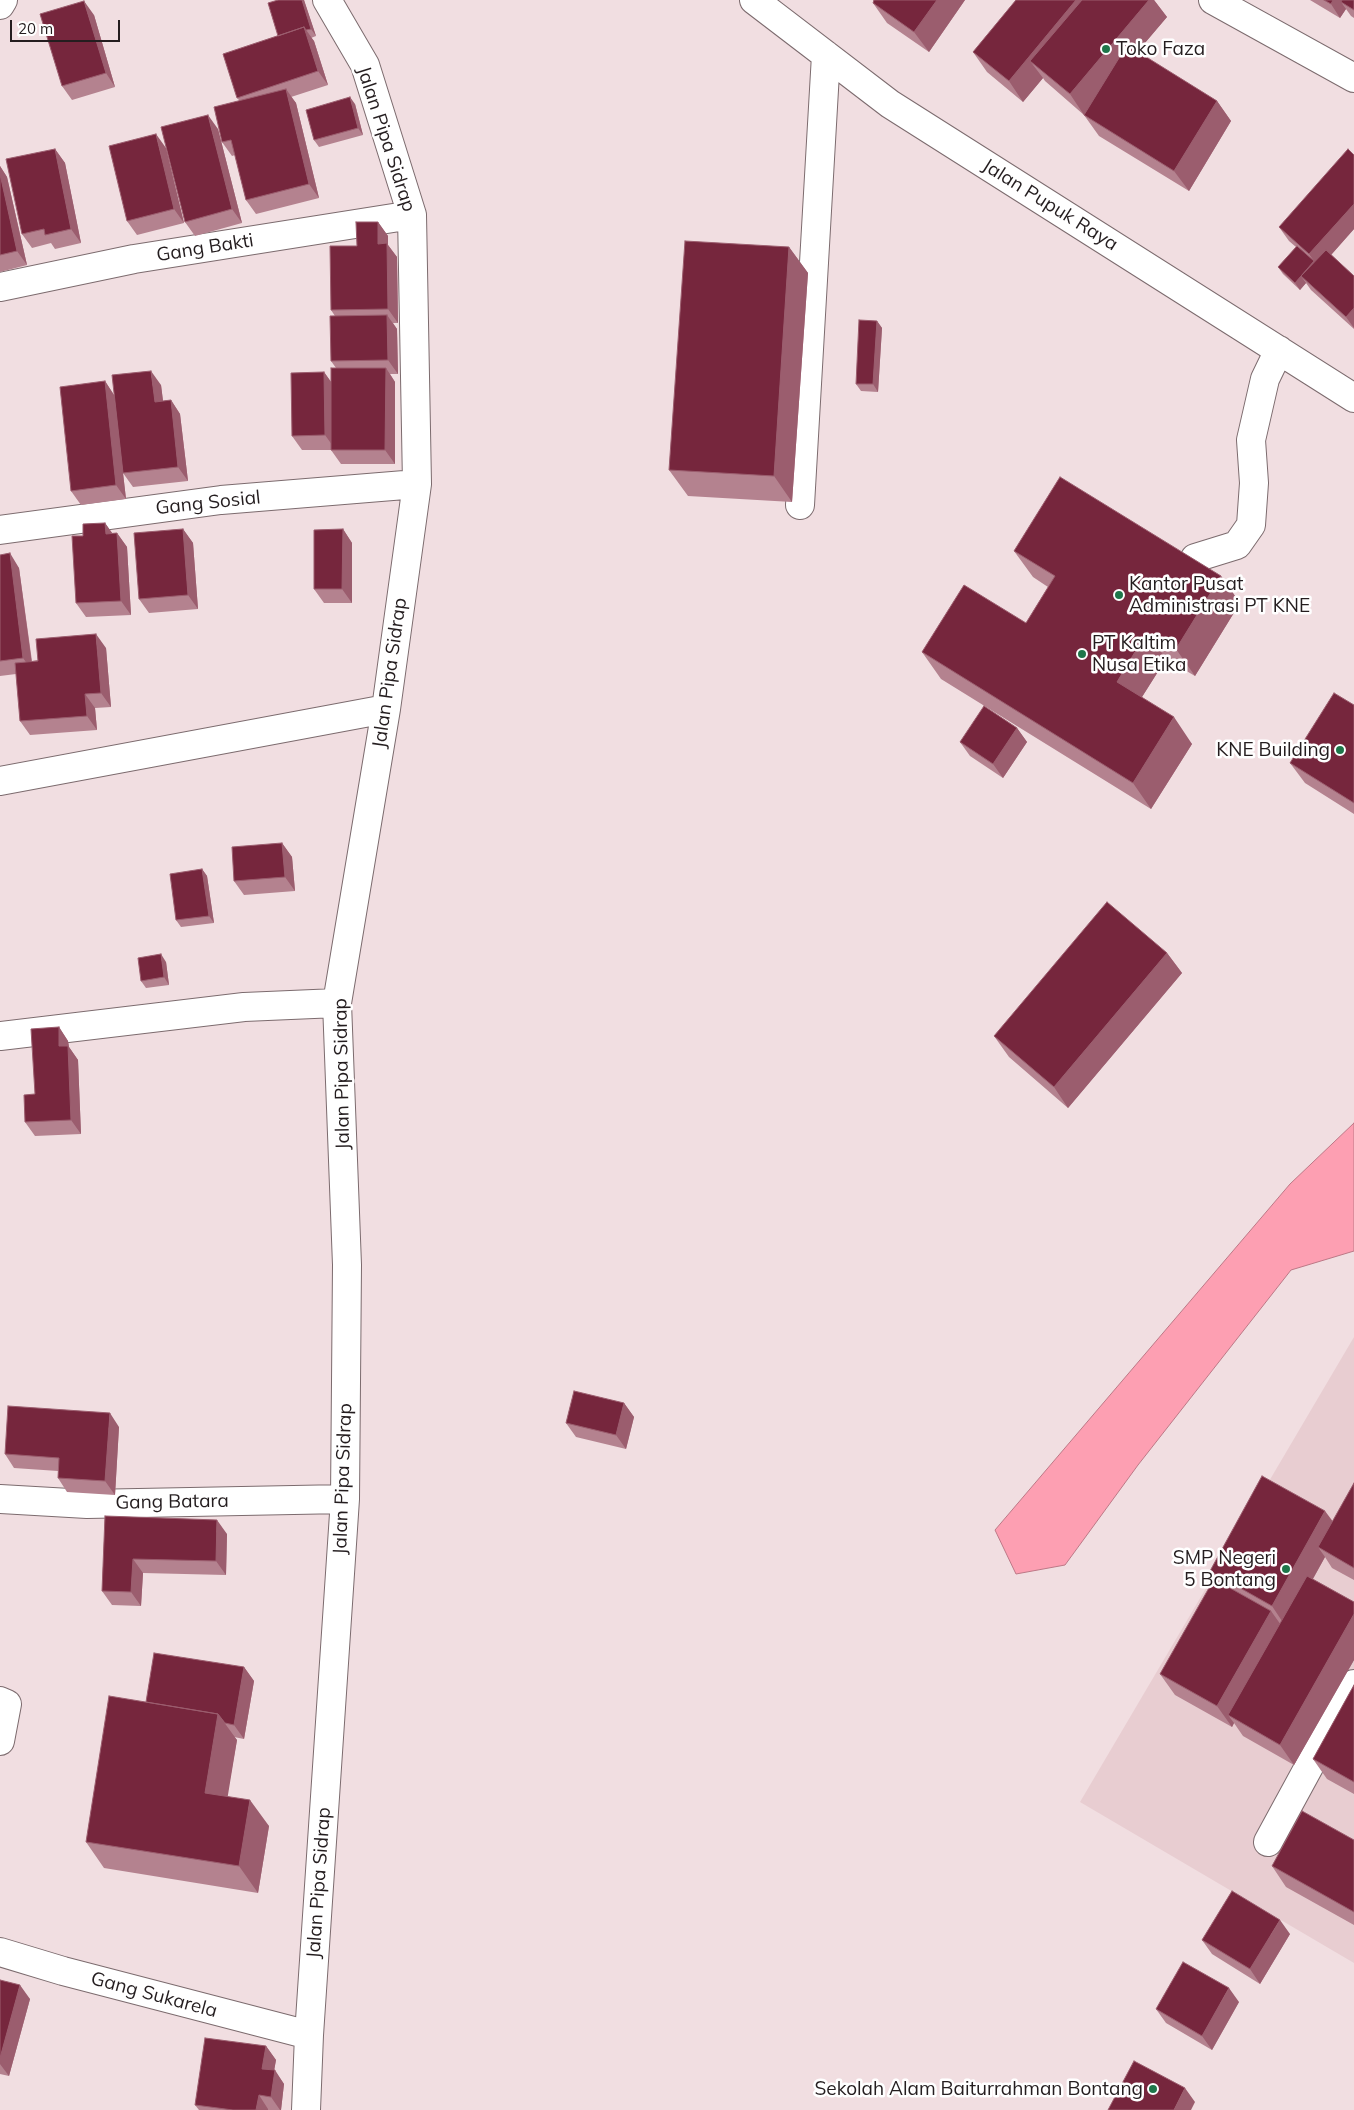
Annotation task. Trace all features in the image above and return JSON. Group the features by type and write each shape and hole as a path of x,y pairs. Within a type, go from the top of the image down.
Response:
{"street":[{"path":"0,4 3,0"},
{"name":"Jalan Pipa Sidrap","path":"306,2110 309,2035 345,1499 347,1264 337,1003 386,709 417,484 412,215 364,66 327,0"},
{"name":"Jalan Pupuk Raya","path":"754,0 890,104 1354,398"},
{"path":"1213,0 1354,78"},
{"path":"800,505 826,55"},
{"name":"Gang Bakti","path":"0,287 134,259 412,215"},
{"path":"1195,558 1237,545 1251,525 1254,484 1251,440 1264,379 1279,350"},
{"name":"Gang Sosial","path":"0,530 221,500 417,484"},
{"path":"0,781 386,709"},
{"path":"0,1036 244,1007 337,1003"},
{"name":"Gang Batara","path":"0,1499 87,1504 345,1499"},
{"path":"1268,1842 1354,1684"},
{"path":"0,1701 7,1704 0,1740"},
{"name":"Gang Sukarela","path":"0,1952 63,1971 309,2035"}],"shaded area":[{"path":"1354,1123 1354,1251 1291,1270 1138,1465 1065,1565 1016,1574 995,1530 1290,1184"},
{"name":"SMP Negeri 5 Bontang","path":"1354,1337 1354,1963 1080,1802"}],"building":[{"path":"278,0 302,0 311,29 306,30 304,27 278,36 268,3"},
{"path":"874,0 937,0 914,32 873,3"},
{"path":"1016,0 1076,0 1009,81 973,52"},
{"path":"1082,0 1149,0 1070,94 1030,61"},
{"path":"1324,0 1333,0 1331,4"},
{"path":"1342,0 1354,0 1354,10 1341,2"},
{"path":"84,1 106,73 62,86 40,14"},
{"path":"304,27 318,71 237,98 223,54"},
{"path":"1127,45 1217,101 1174,171 1084,115"},
{"path":"286,89 309,184 246,200 231,140 222,142 214,107"},
{"path":"350,97 358,128 314,140 306,110"},
{"path":"208,115 232,209 185,222 161,127"},
{"path":"156,134 174,209 127,221 109,146"},
{"path":"55,149 71,229 45,235 44,229 22,234 6,159"},
{"path":"1348,149 1354,155 1354,204 1309,254 1279,227"},
{"path":"0,174 17,251 0,255"},
{"path":"356,222 378,222 378,244 387,243 388,309 331,310 330,246 357,246"},
{"path":"685,241 789,247 774,476 669,470"},
{"path":"1297,246 1314,261 1295,283 1278,267"},
{"path":"1326,250 1354,276 1354,308 1346,317 1301,276"},
{"path":"387,315 388,360 331,361 330,316"},
{"path":"859,320 877,321 873,384 856,384"},
{"path":"331,368 386,368 385,450 331,450"},
{"path":"151,371 155,402 171,400 178,467 123,473 112,375"},
{"path":"324,372 325,435 292,436 291,373"},
{"path":"105,381 116,485 71,491 60,387"},
{"name":"PT Kaltim Nusa Etika","path":"1060,477 1221,576 1176,649 1147,632 1117,682 1174,717 1133,783 922,652 964,585 1026,623 1055,576 1014,551"},
{"path":"105,523 106,534 117,533 121,601 76,603 72,536 83,536 83,524"},
{"path":"183,529 188,595 139,599 134,533"},
{"path":"343,529 342,589 314,589 314,530"},
{"path":"10,553 23,658 0,661 0,555"},
{"path":"96,634 101,693 85,694 87,716 20,721 15,663 38,661 36,639"},
{"path":"1334,693 1354,705 1354,803 1290,763"},
{"path":"984,706 1017,728 993,764 960,742"},
{"path":"282,843 285,877 234,881 232,847"},
{"path":"202,869 209,916 176,920 170,874"},
{"path":"1107,902 1167,953 1054,1087 994,1036"},
{"path":"161,954 164,977 141,981 138,958"},
{"path":"59,1027 59,1046 68,1046 71,1120 25,1122 24,1095 35,1094 31,1029"},
{"path":"574,1391 624,1403 616,1435 566,1423"},
{"path":"8,1406 110,1413 105,1481 58,1478 59,1458 5,1454"},
{"path":"1262,1476 1325,1511 1272,1606 1210,1571"},
{"path":"1354,1483 1354,1568 1318,1547"},
{"path":"105,1516 217,1520 216,1561 133,1559 131,1592 102,1591"},
{"path":"1307,1576 1354,1602 1354,1614 1280,1745 1228,1715"},
{"path":"1214,1579 1271,1611 1217,1706 1160,1674"},
{"path":"154,1653 244,1667 234,1725 225,1723 218,1714 146,1702"},
{"path":"1354,1685 1354,1782 1313,1759"},
{"path":"109,1696 218,1714 205,1793 250,1800 239,1866 86,1842"},
{"path":"1302,1811 1354,1840 1354,1912 1272,1866"},
{"path":"1232,1891 1280,1920 1250,1969 1202,1940"},
{"path":"1183,1962 1229,1988 1202,2036 1156,2009"},
{"path":"0,1980 20,1985 0,2058"},
{"path":"205,2038 266,2046 262,2069 275,2070 271,2097 259,2095 256,2110 233,2110 195,2105"},
{"path":"1134,2061 1185,2088 1174,2110 1108,2110"}],"place":[{"name":"Toko Faza","path":"1106,49"},
{"name":"Kantor Pusat Administrasi PT KNE","path":"1119,595"},
{"name":"PT Kaltim Nusa Etika","path":"1082,654"},
{"name":"KNE Building","path":"1340,750"},
{"name":"SMP Negeri 5 Bontang","path":"1286,1569"},
{"name":"Sekolah Alam Baiturrahman Bontang","path":"1153,2089"}]}
